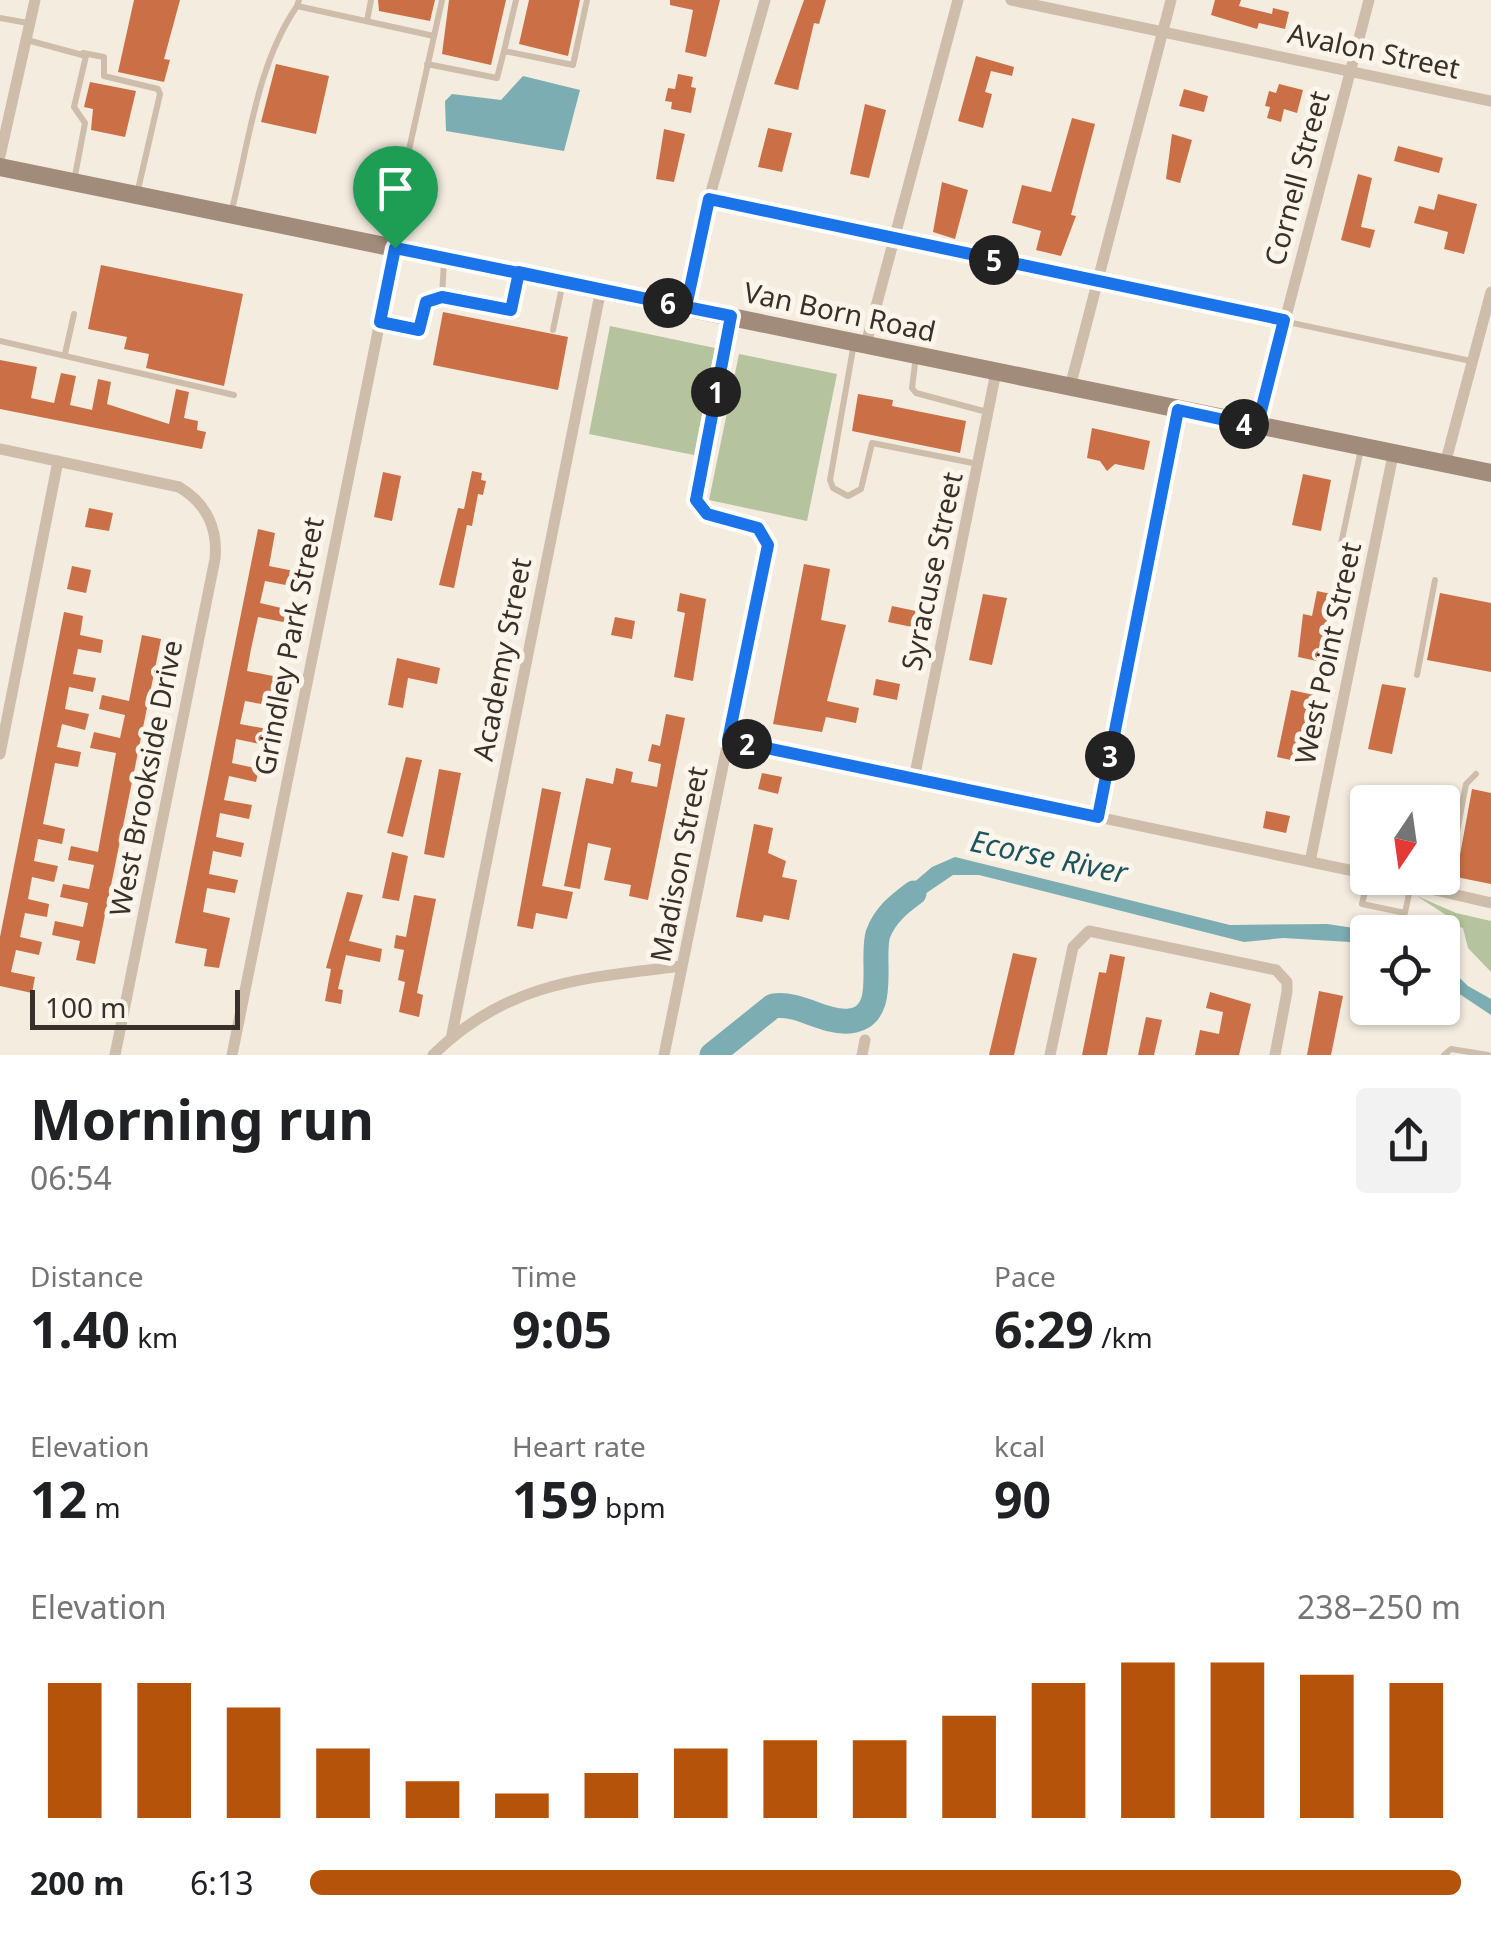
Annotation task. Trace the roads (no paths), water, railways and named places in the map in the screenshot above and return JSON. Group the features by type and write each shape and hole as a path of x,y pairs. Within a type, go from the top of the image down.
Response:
{"main road":[{"name":"Van Born Road","path":"0,167 1491,473"}],"street":[{"path":"0,156 35,0"},
{"path":"686,307 709,199 765,0"},
{"path":"860,343 893,239 958,0"},
{"name":"Avalon Street","path":"1010,0 1491,101"},
{"path":"1070,386 1171,0"},
{"name":"Cornell Street","path":"1257,427 1369,0"},
{"name":"Grindley Park Street","path":"232,1055 392,247"},
{"name":"Academy Street","path":"451,1039 601,289"},
{"path":"1445,464 1491,292"},
{"name":"Madison Street","path":"666,1048 768,545 758,528 707,514 696,500 731,316"},
{"name":"Syracuse Street","path":"914,779 996,372"},
{"path":"1098,817 1178,410"},
{"path":"0,449 58,461 0,754"},
{"name":"West Point Street","path":"1310,862 1393,455"},
{"name":"West Brookside Drive","path":"58,461 178,487 206,512 214,529 215,559 115,1055"},
{"path":"728,740 1350,872"},
{"path":"1459,895 1491,902"},
{"path":"1050,1055 1073,947 1082,935 1098,932 1274,969 1284,978 1287,992 1275,1055"},
{"path":"433,1055 506,1004 563,982 623,970 682,966"},
{"path":"862,1055 865,1040"}],"lane":[{"path":"366,22 371,0"},
{"path":"392,247 442,0"},
{"path":"427,64 497,78 516,0"},
{"path":"504,52 573,64 587,0"},
{"path":"231,214 265,71 279,33 298,3 434,36"},
{"path":"0,18 30,24"},
{"path":"26,40 104,56 104,76 158,89 137,195"},
{"path":"74,182 85,123 74,107 83,53"},
{"path":"709,199 1472,362"},
{"path":"442,297 444,257"},
{"path":"380,322 419,330 426,302 442,297 511,310 519,272"},
{"path":"553,330 564,281"},
{"path":"65,354 74,314"},
{"path":"0,341 234,395"},
{"path":"860,343 830,480 840,494 862,489 870,446 876,442 978,464"},
{"path":"916,355 912,388 916,393 988,413"},
{"path":"1341,544 1361,448"},
{"path":"1417,675 1435,580"},
{"path":"1460,815 1466,784 1476,774"},
{"path":"1364,895 1362,904 1405,914 1409,895"},
{"path":"1444,1055 1451,1048 1488,1055"}],"water":[{"path":"523,76 580,90 564,151 446,131 445,101 452,94 501,100"},
{"path":"955,857 1230,925 1350,927 1350,942 1283,938 1244,942 979,875 953,875 894,915 885,907 932,867"},
{"path":"1460,978 1491,999 1491,1015 1460,994"}],"waterway":[{"name":"Ecorse River","path":"712,1055 773,1006 792,1007 839,1021 862,1017 874,999 878,934 889,916 914,893"}]}
